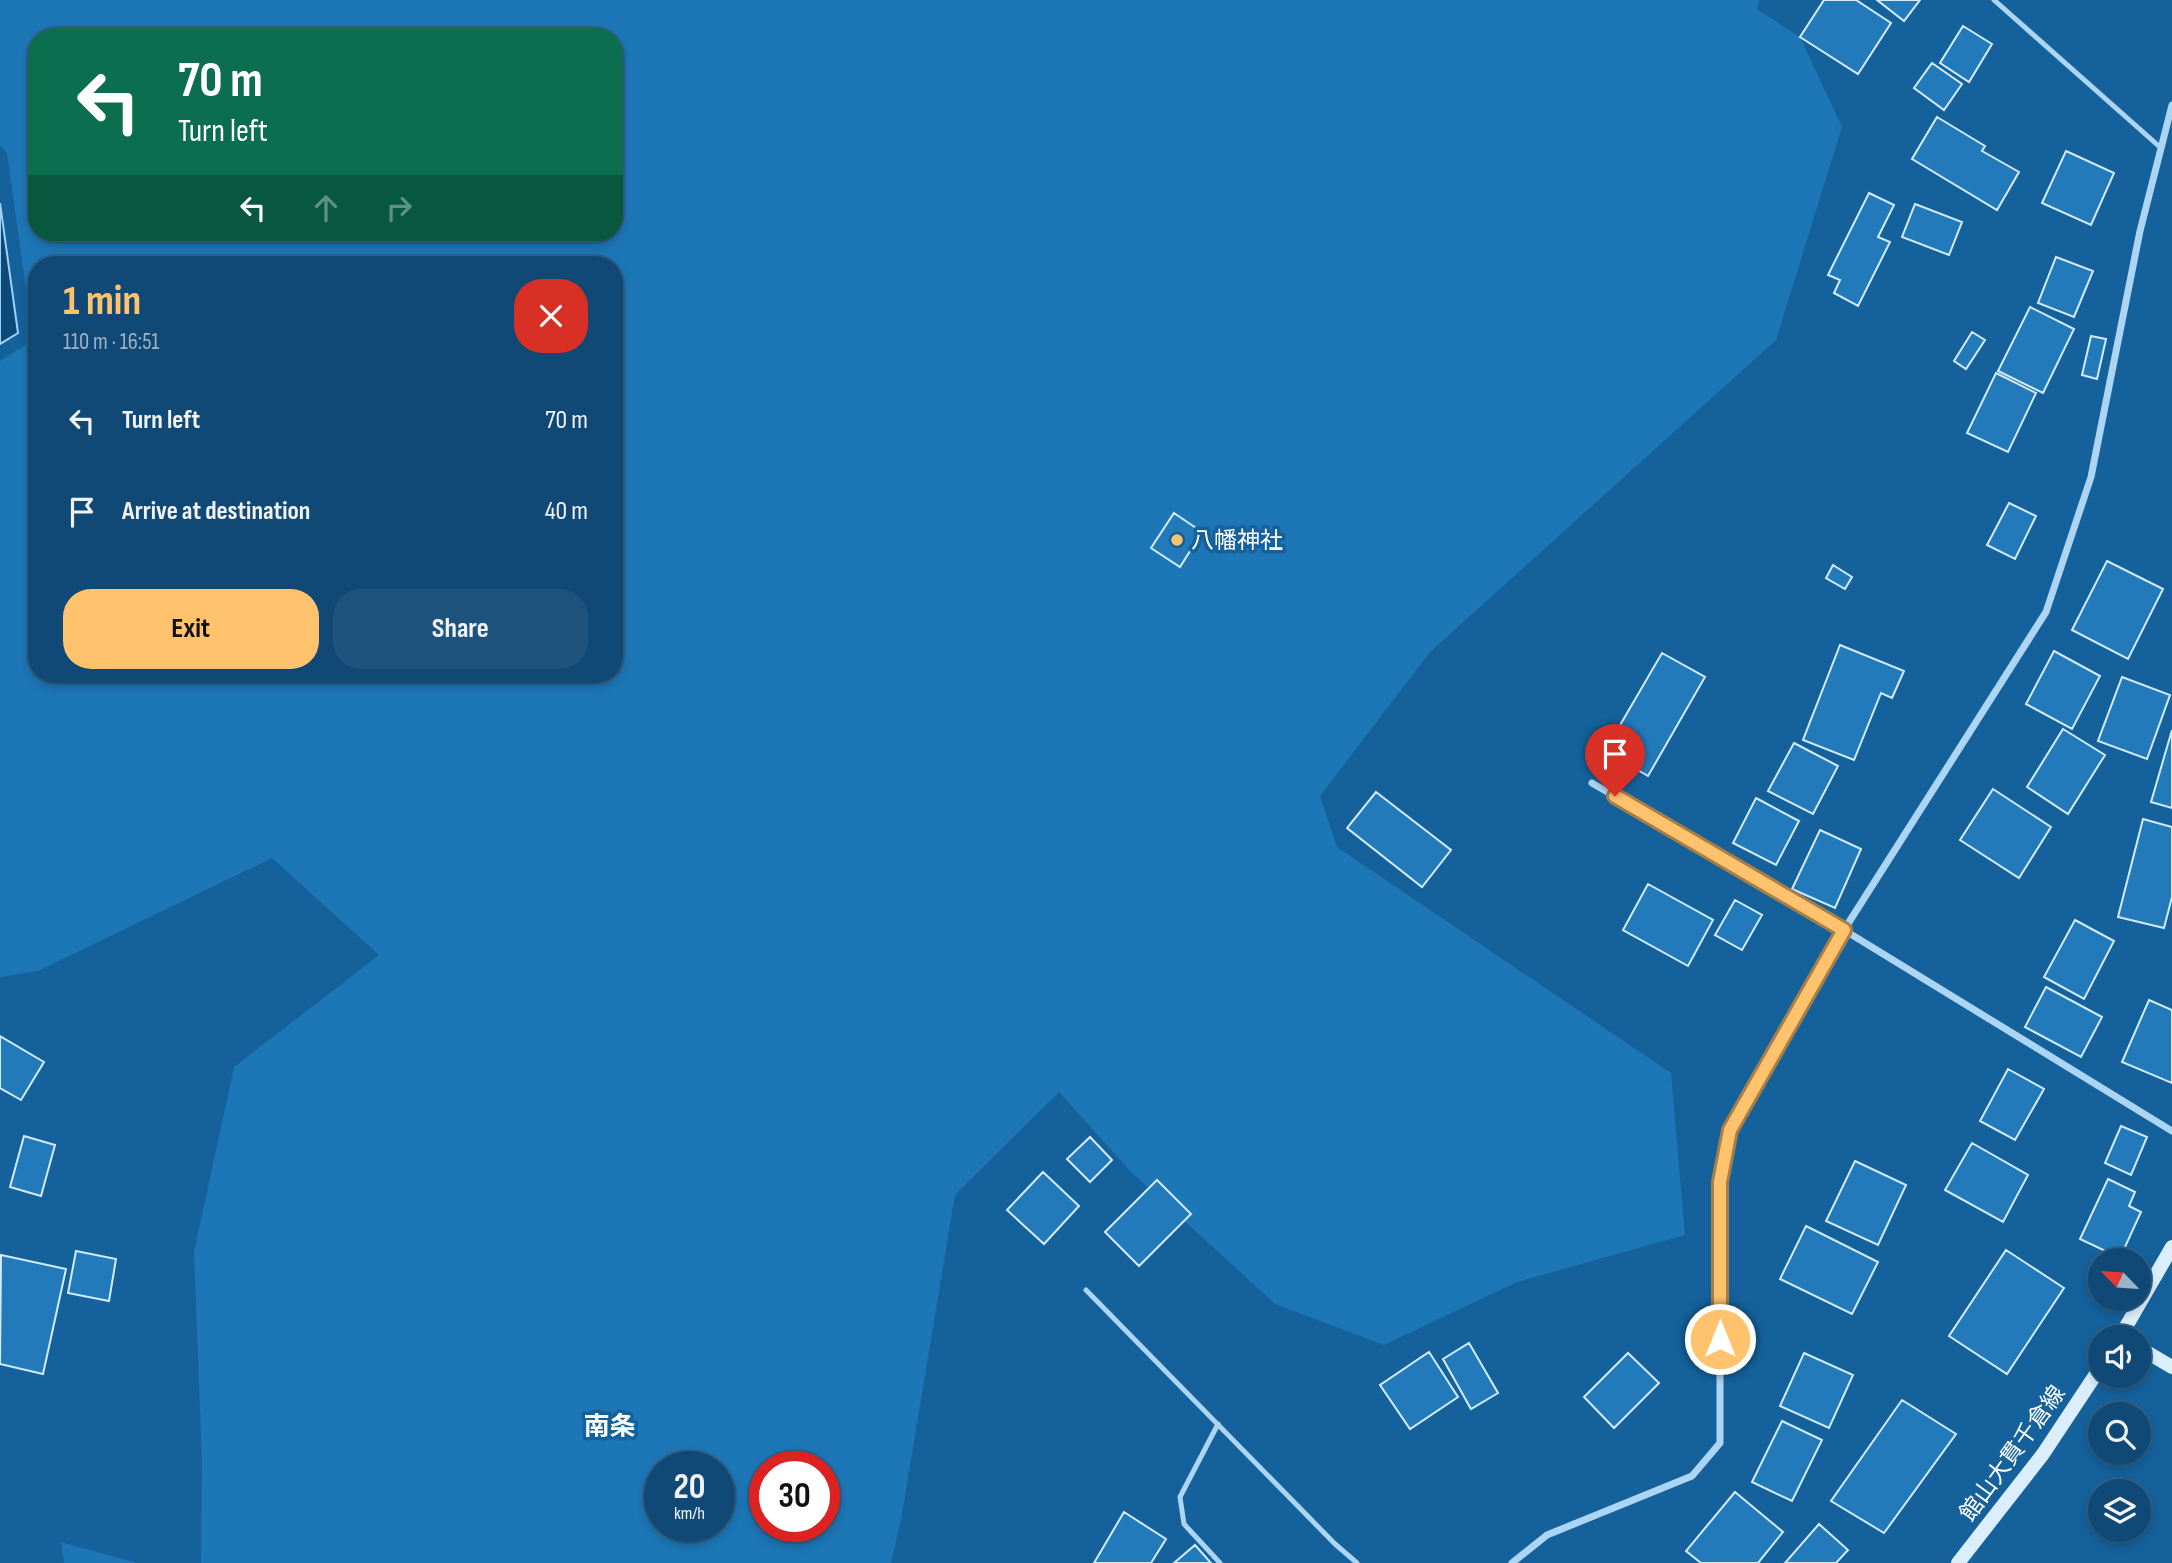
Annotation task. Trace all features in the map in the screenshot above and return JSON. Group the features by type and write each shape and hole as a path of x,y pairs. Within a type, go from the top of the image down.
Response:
{"main road":[{"path":"2128,1325 2172,1247"},
{"path":"2151,1355 2172,1367"},
{"name":"館山大貫千倉線","path":"1958,1563 2043,1454 2088,1386"}],"street":[{"path":"1512,1563 1547,1535 1692,1476 1720,1443 1720,1182 1730,1130 1844,930 2046,612 2091,477 2140,231 2172,105"},
{"path":"1592,783 1844,930 2172,1131"}],"lane":[{"path":"1994,0 2161,148"},
{"path":"1086,1290 1335,1544 1357,1563"},
{"path":"1218,1424 1181,1497 1184,1524 1220,1563"}],"shaded area":[{"path":"0,0 1759,0 1757,9 1800,37 1842,127 1776,340 1430,652 1320,796 1337,847 1671,1073 1685,1235 1517,1282 1384,1345 1275,1304 1132,1173 1059,1092 955,1195 901,1520 891,1563 201,1563 202,1461 194,1252 234,1067 379,955 272,858 38,971 0,977 0,361 28,343 28,683 623,683 623,256 28,256 28,304 7,153 0,145"},
{"path":"0,203 18,333 0,344"},
{"path":"61,1542 137,1563 64,1563"}],"building":[{"path":"1824,0 1856,0 1891,23 1858,74 1800,37"},
{"path":"1877,0 1920,0 1904,21"},
{"path":"1963,26 1992,44 1969,82 1940,63"},
{"path":"1932,63 1962,84 1944,110 1914,88"},
{"path":"1937,117 1985,146 1982,151 2019,172 1997,210 1912,159"},
{"path":"2066,151 2114,173 2091,225 2042,203"},
{"path":"1869,193 1894,205 1878,237 1890,242 1858,306 1834,293 1840,280 1828,275"},
{"path":"1915,204 1962,222 1949,255 1902,237"},
{"path":"2056,257 2093,271 2074,317 2038,303"},
{"path":"2030,307 2074,329 2043,393 1998,371"},
{"path":"1972,332 1985,340 1966,369 1954,361"},
{"path":"2091,336 2106,339 2097,379 2082,375"},
{"path":"1996,373 2036,393 2008,452 1967,433"},
{"path":"2009,503 2036,516 2015,559 1987,545"},
{"name":"八幡神社","path":"1174,513 1202,532 1180,567 1151,548"},
{"path":"2107,561 2163,589 2128,659 2072,630"},
{"path":"1833,565 1852,577 1845,589 1826,578"},
{"path":"1840,645 1904,671 1892,698 1881,693 1854,760 1803,740"},
{"path":"2054,651 2100,676 2072,729 2026,704"},
{"path":"1662,653 1705,677 1648,776 1605,751"},
{"path":"2122,677 2170,695 2147,759 2098,741"},
{"path":"2063,729 2105,755 2068,814 2027,787"},
{"path":"2172,730 2172,808 2151,802"},
{"path":"1794,743 1838,766 1813,814 1768,791"},
{"path":"1993,789 2051,827 2019,878 1960,840"},
{"path":"1376,792 1451,850 1422,887 1347,828"},
{"path":"1756,798 1799,821 1776,865 1733,843"},
{"path":"2143,819 2172,827 2172,897 2164,928 2118,917"},
{"path":"1820,830 1861,849 1835,908 1792,889"},
{"path":"1648,884 1713,920 1688,966 1623,930"},
{"path":"1735,900 1762,915 1742,950 1715,935"},
{"path":"2075,920 2114,941 2084,999 2044,977"},
{"path":"2046,987 2102,1017 2081,1057 2025,1027"},
{"path":"2149,1000 2172,1010 2172,1083 2122,1062"},
{"path":"0,1036 44,1062 21,1100 0,1088"},
{"path":"2008,1069 2044,1089 2015,1140 1980,1121"},
{"path":"2121,1126 2147,1137 2131,1175 2105,1163"},
{"path":"24,1136 55,1145 41,1196 10,1187"},
{"path":"1090,1137 1112,1160 1090,1182 1067,1159"},
{"path":"1972,1143 2028,1175 2003,1222 1945,1190"},
{"path":"1855,1161 1906,1185 1878,1245 1826,1221"},
{"path":"1043,1172 1079,1206 1044,1244 1007,1210"},
{"path":"2108,1179 2135,1192 2129,1206 2141,1212 2125,1248 2099,1248 2080,1239"},
{"path":"1157,1180 1191,1214 1139,1266 1105,1232"},
{"path":"1806,1226 1878,1262 1852,1314 1780,1279"},
{"path":"2006,1250 2064,1288 2007,1374 1949,1336"},
{"path":"76,1251 116,1259 109,1301 68,1293"},
{"path":"1,1255 66,1269 43,1374 0,1364"},
{"path":"1469,1343 1498,1393 1471,1409 1443,1359"},
{"path":"1429,1352 1458,1397 1410,1429 1380,1385"},
{"path":"1628,1353 1659,1383 1614,1428 1584,1397"},
{"path":"1804,1353 1853,1375 1829,1428 1780,1406"},
{"path":"1902,1400 1956,1434 1884,1533 1831,1501"},
{"path":"1782,1421 1822,1440 1792,1501 1752,1482"},
{"path":"1735,1492 1783,1532 1758,1563 1701,1563 1686,1551"},
{"path":"1124,1512 1166,1539 1151,1563 1094,1563"},
{"path":"1819,1524 1848,1550 1836,1563 1785,1563"},
{"path":"1195,1545 1211,1563 1174,1563"}],"place":[{"name":"八幡神社","path":"1177,540"}],"district":[{"name":"南条","path":"610,1426"}],"route":[{"path":"1615,796 1844,930 1730,1130 1720,1182 1720,1339"}]}
